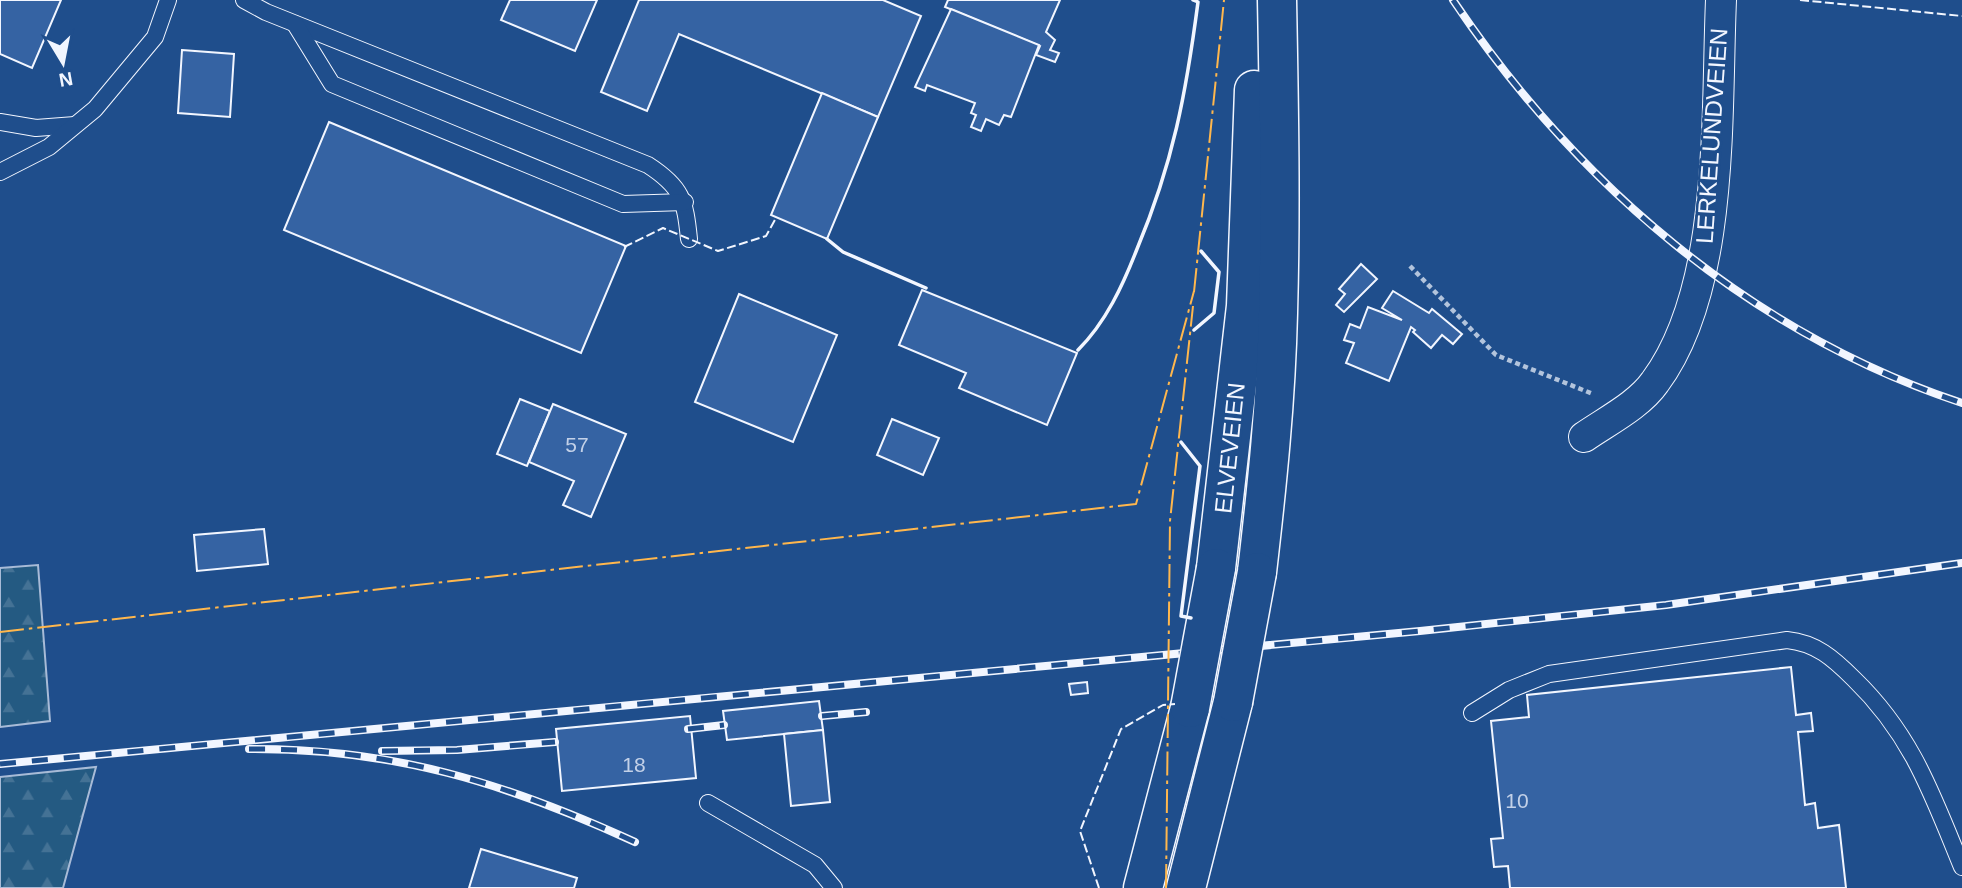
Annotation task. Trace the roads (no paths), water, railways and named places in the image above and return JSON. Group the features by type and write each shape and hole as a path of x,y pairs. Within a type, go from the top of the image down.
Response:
{"highway":[{"name":"ELVEVEIEN","path":"1143,888 1190,708 1216,568 1246,306 1254,117 1253,0"},
{"name":"ELVEVEIEN","path":"1186,888 1233,702 1257,572 1271,447 1278,314 1280,180 1277,0"}],"street":[{"name":"LERKELUNDVEIEN","path":"1584,437 1654,384 1686,330 1702,267 1712,195 1721,0"}],"lane":[{"path":"0,172 49,147 95,109 155,37 168,0"},
{"path":"244,0 295,24 648,165 670,180 685,202 689,239"},
{"path":"295,24 332,83 623,204 685,202"},
{"path":"0,122 36,128 75,125"},
{"path":"1472,713 1509,690 1549,674 1787,640 1804,642 1836,662 1873,698 1904,737 1962,867"},
{"path":"708,803 815,865 834,888"}],"railway":[{"path":"1453,0 1501,67 1555,130 1612,189 1674,244 1740,293 1810,336 1884,373 1962,403"},
{"path":"0,764 1420,631 1666,605 1962,563"},
{"path":"822,716 866,712"},
{"path":"688,729 724,725"},
{"path":"382,751 457,750 555,742"},
{"path":"249,749 352,755 448,773 541,802 635,842"}]}
